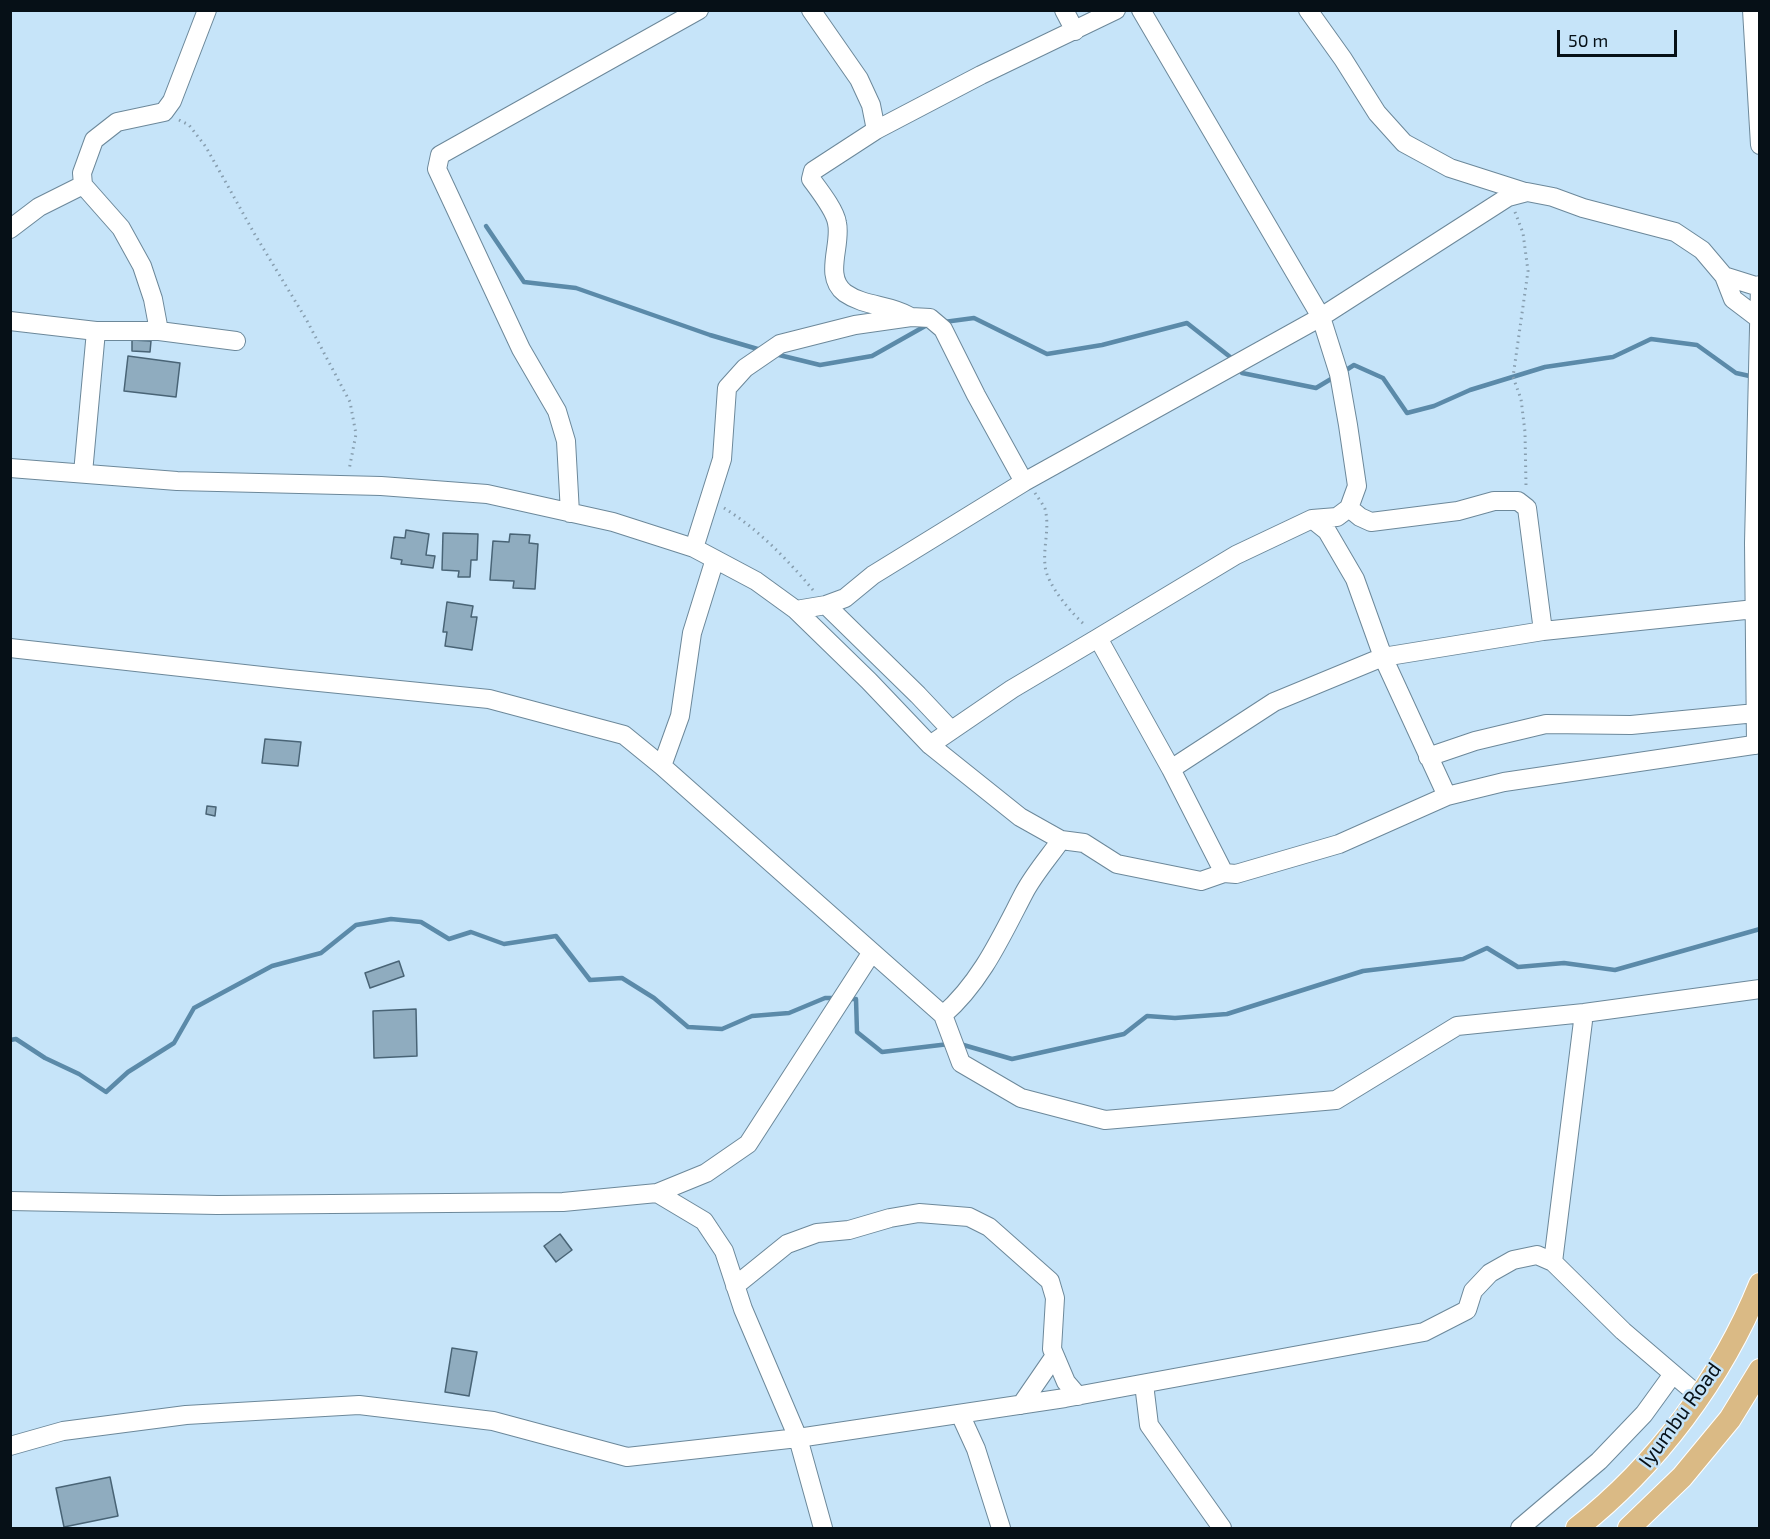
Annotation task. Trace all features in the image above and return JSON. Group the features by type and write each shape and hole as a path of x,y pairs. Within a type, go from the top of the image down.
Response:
{"main road":[{"name":"Iyumbu Road","path":"1577,1528 1600,1510 1653,1458 1699,1396 1746,1319 1760,1284"},
{"name":"Iyumbu Road","path":"1629,1528 1682,1478 1730,1419 1760,1370"}],"street":[{"path":"159,331 153,299 142,266 121,228 83,185 82,172 94,140 117,122 164,112 172,101 207,10"},
{"path":"570,513 566,441 557,411 521,349 438,169 438,160 440,155 699,10"},
{"path":"811,10 859,79 871,105 876,130"},
{"path":"1064,10 1075,31"},
{"path":"911,317 899,309 864,303 843,291 835,278 834,260 840,238 837,220 811,179 813,171 876,130 981,75 1116,10"},
{"path":"930,745 1012,689 1236,555 1312,519 1337,518 1349,508 1357,486 1339,374 1321,317 1141,10"},
{"path":"1308,10 1377,113 1404,143 1450,168 1527,192 1553,197 1583,208 1675,232 1702,250 1724,276 1733,299 1758,318"},
{"path":"1752,10 1760,145"},
{"path":"10,229 39,207 83,185"},
{"path":"796,610 826,605 845,598 873,575 1024,482 1321,317 1508,197 1527,192"},
{"path":"10,468 177,481 346,485 487,494 613,522 694,548 756,581 796,610 930,745 1020,817 1061,840 1084,843 1117,864 1201,881 1224,873 1236,874 1339,844 1447,796 1504,782 1758,745 1755,609 1760,286 1724,276"},
{"path":"694,548 722,459 727,388 745,368 780,344 855,325 911,317 930,318 944,329 976,395 1024,482"},
{"path":"10,321 96,331 159,331 237,340"},
{"path":"83,473 96,331"},
{"path":"1349,508 1371,522 1458,511 1494,501 1518,501 1527,508 1542,632"},
{"path":"1312,519 1327,531 1355,579 1383,657 1447,796"},
{"path":"662,766 680,716 692,633 715,559"},
{"path":"826,605 951,729"},
{"path":"1171,769 1274,702 1383,657 1542,632 1755,609"},
{"path":"1098,638 1171,769 1224,873"},
{"path":"10,648 289,680 489,699 624,735 943,1015 961,1063 1021,1098 1105,1120 1336,1100 1457,1026 1584,1013 1760,989"},
{"path":"1428,757 1475,741 1546,724 1631,725 1756,713"},
{"path":"943,1015 962,999 985,966 1008,927 1025,891 1061,840"},
{"path":"10,1201 217,1205 563,1202 657,1193 706,1173 748,1144 872,952"},
{"path":"1553,1262 1584,1013"},
{"path":"657,1193 704,1221 723,1251 743,1309 798,1438 823,1528"},
{"path":"735,1286 787,1244 817,1233 849,1230 890,1218 919,1213 969,1217 989,1227 1050,1281 1056,1298 1052,1349 1054,1358 1066,1383 1078,1396"},
{"path":"10,1446 63,1431 186,1415 359,1405 494,1421 627,1457 798,1438 1078,1396 1424,1332 1467,1310 1473,1291 1490,1273 1513,1260 1537,1255 1553,1262 1623,1331 1699,1396"},
{"path":"1022,1405 1054,1358"},
{"path":"1520,1528 1599,1461 1644,1414 1673,1374"},
{"path":"1144,1384 1149,1425 1222,1528"},
{"path":"960,1414 976,1449 1001,1528"}],"path":[{"path":"164,112 189,125 206,147 306,319 351,402 356,434 346,485"},
{"path":"1508,197 1523,233 1528,271 1513,377 1521,399 1525,432 1527,508"},
{"path":"1024,482 1036,494 1045,509 1045,566 1049,580 1074,615 1098,638"},
{"path":"709,499 752,527 797,571 826,605"}],"building":[{"path":"132,340 151,341 150,352 132,351"},
{"path":"128,356 180,363 176,397 124,391"},
{"path":"406,530 429,534 426,555 435,556 433,568 401,564 402,560 391,558 394,537 405,538"},
{"path":"443,533 478,534 477,560 471,560 470,577 458,577 459,571 442,570"},
{"path":"510,534 530,535 529,543 538,544 535,589 513,588 514,581 490,580 493,541 509,542"},
{"path":"447,602 473,606 471,617 477,617 472,650 445,646 447,632 443,632"},
{"path":"265,739 301,742 298,766 262,763"},
{"path":"207,806 216,807 215,816 206,814"},
{"path":"399,961 404,976 370,988 365,973"},
{"path":"416,1009 417,1056 374,1058 373,1011"},
{"path":"560,1234 572,1250 556,1262 544,1246"},
{"path":"452,1348 477,1352 469,1396 445,1392"},
{"path":"110,1477 118,1516 64,1527 56,1488"}],"waterway":[{"path":"486,226 524,282 576,288 710,335 761,350"},
{"path":"944,322 974,318 1047,354 1102,345 1187,323 1234,360"},
{"path":"775,354 820,365 872,356 927,325"},
{"path":"1343,372 1354,365 1383,378 1407,413 1434,406 1470,390 1545,367 1613,357 1651,339 1697,345 1736,373 1754,377"},
{"path":"1239,366 1242,373 1316,388 1336,376"},
{"path":"10,1040 16,1039 45,1058 79,1074 106,1092 128,1072 174,1043 194,1008 272,966 321,953 356,925 391,919 421,922 449,939 471,932 504,944 556,936 590,980 622,978 654,998 688,1027 722,1029 752,1016 789,1013 825,998 837,998"},
{"path":"960,1044 1012,1059 1124,1034 1147,1016 1175,1018 1227,1014 1363,971 1463,959 1487,948 1518,967 1564,963 1615,970 1760,929"},
{"path":"848,999 856,999 857,1032 882,1052 949,1044"}]}
